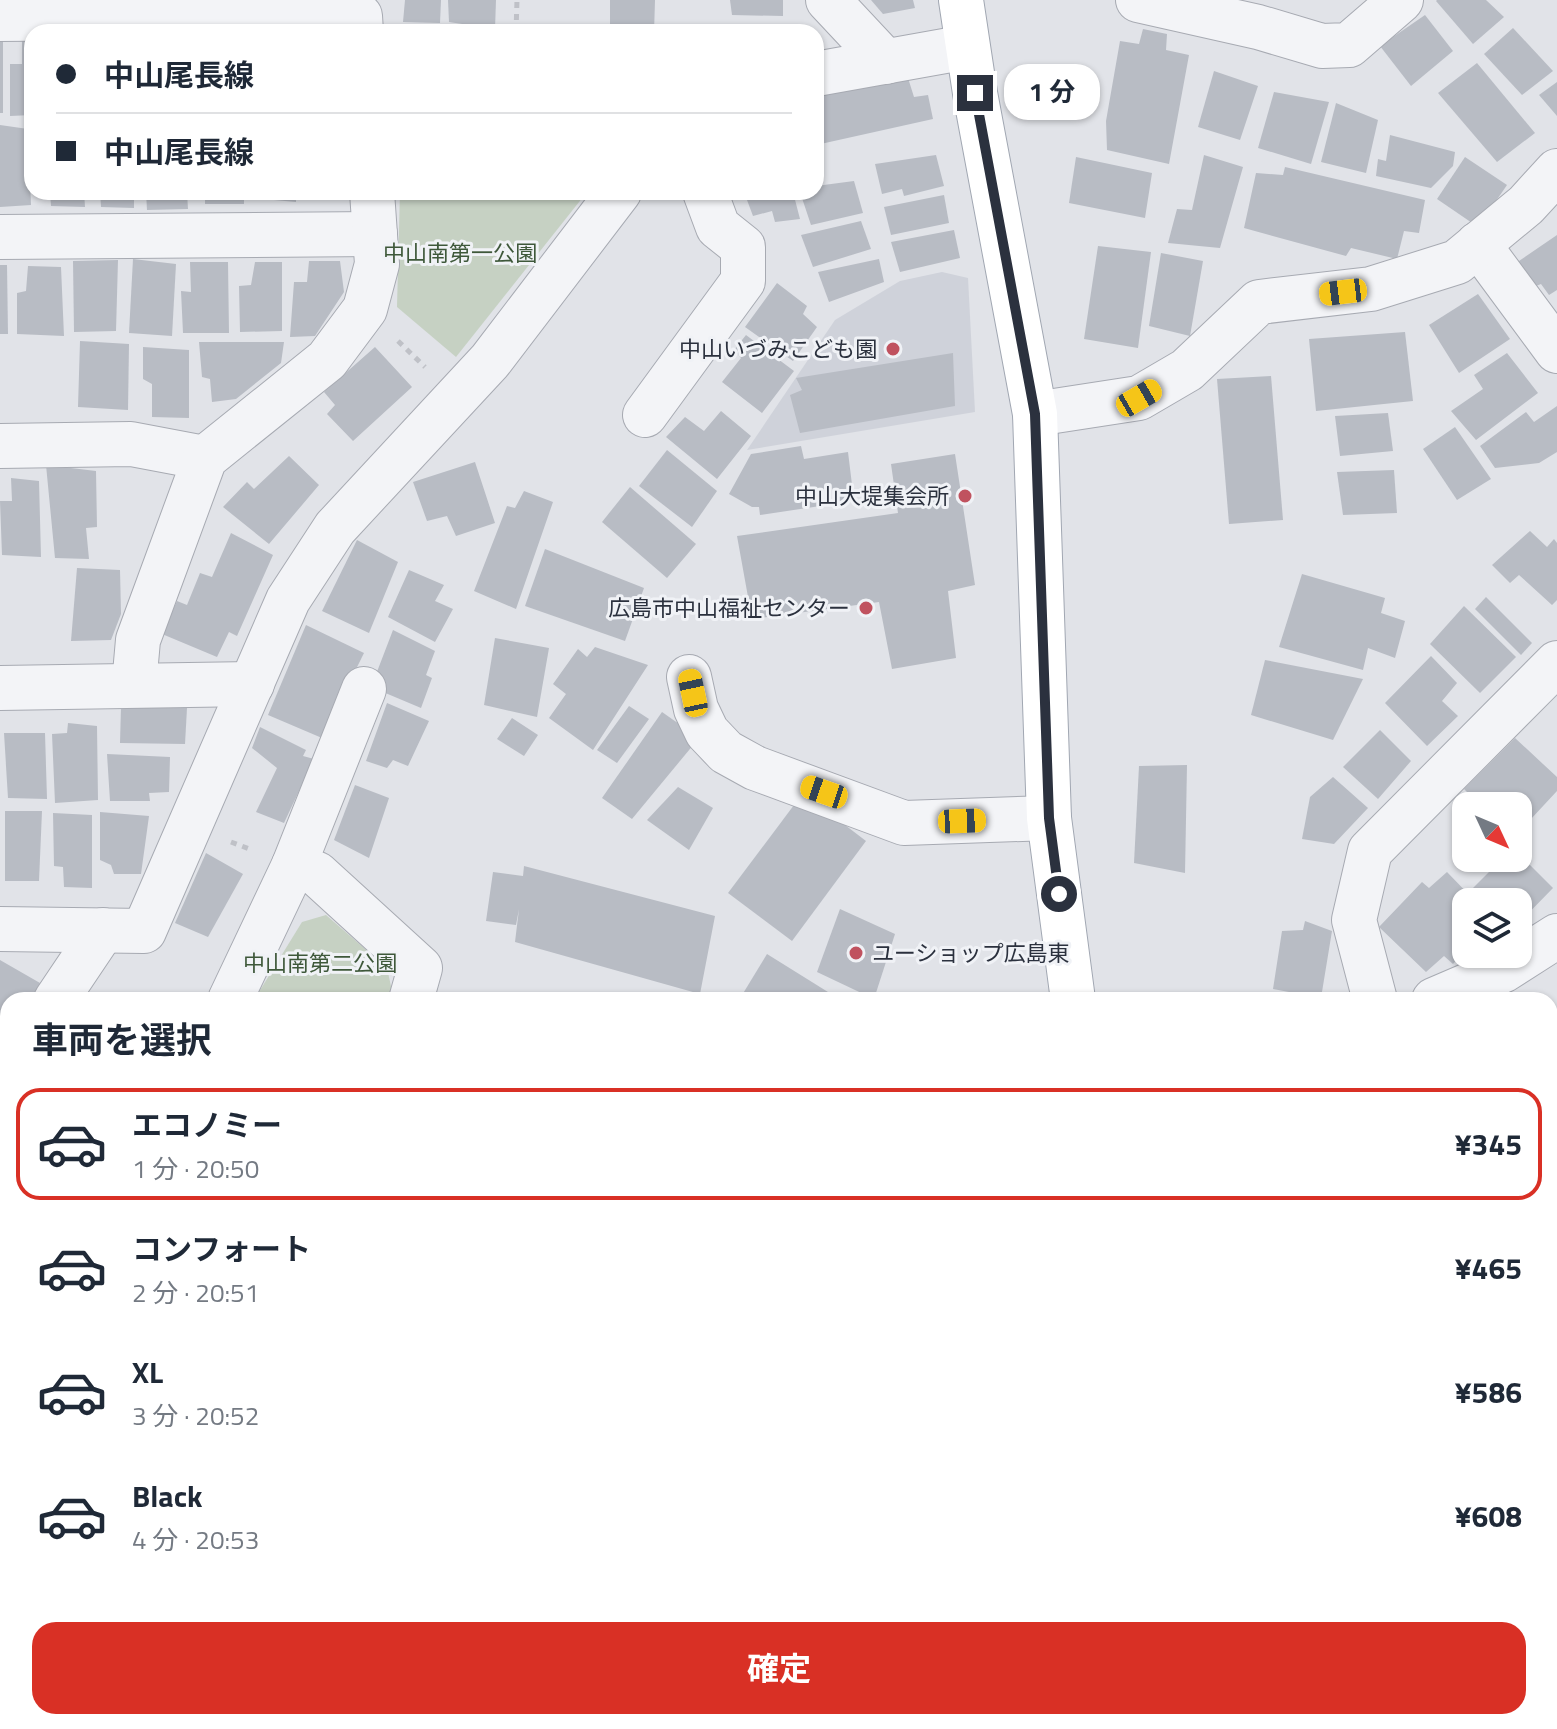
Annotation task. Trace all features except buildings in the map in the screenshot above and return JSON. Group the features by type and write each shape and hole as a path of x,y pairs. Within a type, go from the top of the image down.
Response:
{"main road":[{"path":"966,1 967,47 1035,414 1049,818 1072,992"}],"street":[{"path":"828,0 886,62"},
{"path":"1138,0 1258,27 1322,46 1349,45 1401,0"},
{"path":"0,19 360,16 360,24"},
{"path":"824,73 967,47"},
{"path":"1035,414 1139,398 1187,370 1259,302 1371,289 1457,262 1526,205 1557,171"},
{"path":"0,929 144,931 288,600 335,528 490,361 613,200"},
{"path":"645,415 743,281 743,247 718,227 708,200"},
{"path":"0,237 373,213 377,264 365,309 327,360 205,458 138,640 134,685"},
{"path":"1478,244 1557,351"},
{"path":"0,446 131,444 205,458"},
{"path":"1373,992 1354,920 1370,851 1557,663"},
{"path":"689,677 696,709 707,732 726,752 755,768 904,823 1049,818"},
{"path":"0,688 252,684"},
{"path":"234,992 294,865 364,689"},
{"path":"294,865 317,874 420,968 413,992"},
{"path":"61,992 103,930"},
{"path":"1453,992 1504,970 1557,936"}],"path":[{"path":"516,24 517,0"},
{"path":"365,309 456,396"}],"shaded area":[{"name":"中山いづみこども園","path":"942,272 968,278 975,412 747,450 835,320 900,281"}],"green space":[{"name":"中山南第一公園","path":"400,200 581,200 456,357 397,307"},
{"name":"中山南第二公園","path":"326,915 387,968 392,992 259,992 302,922"}],"place":[{"name":"中山いづみこども園","path":"893,349"},
{"name":"中山大堤集会所","path":"965,496"},
{"name":"広島市中山福祉センター","path":"866,608"},
{"name":"ユーショップ広島東","path":"856,953"}],"route":[{"path":"975,93 1035,414 1049,818 1059,894"}]}
